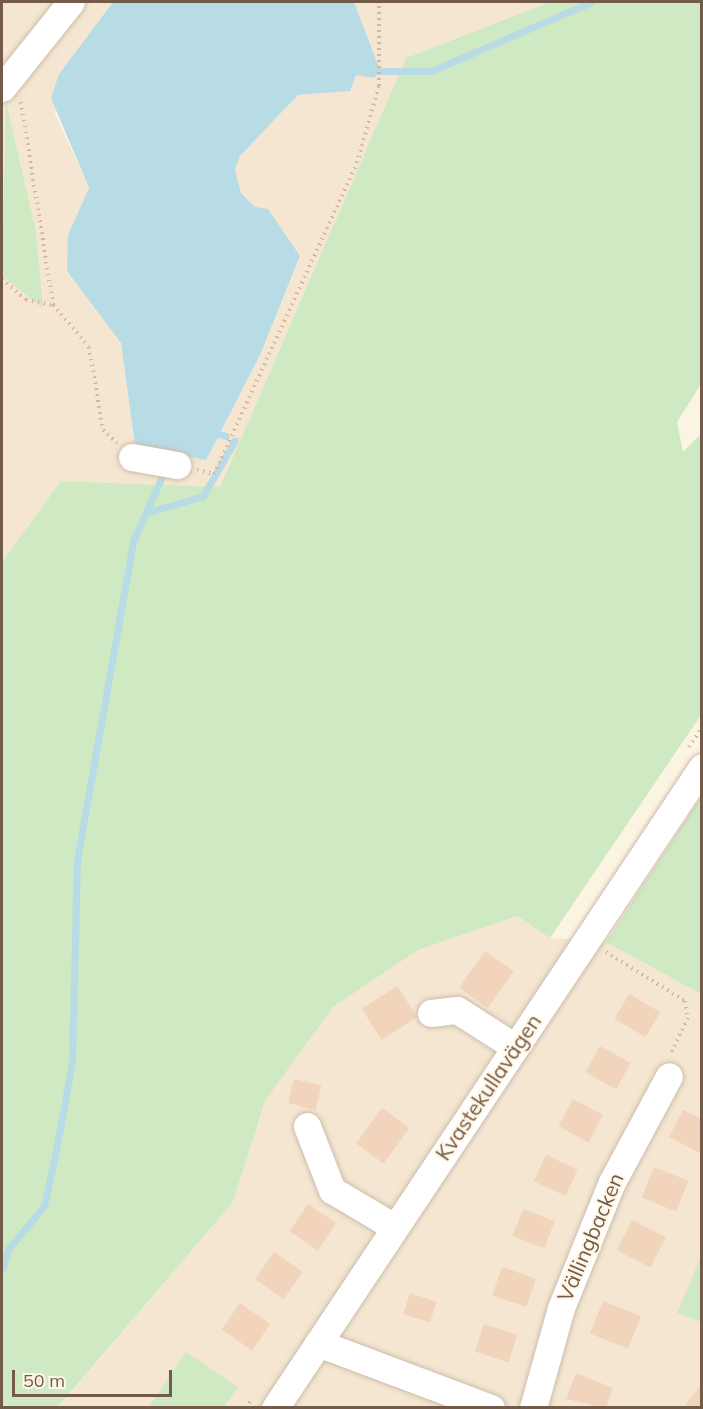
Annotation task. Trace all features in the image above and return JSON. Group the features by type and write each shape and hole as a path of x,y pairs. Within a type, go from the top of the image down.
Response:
{"street":[{"path":"8,80 71,2"},
{"path":"132,456 168,464"},
{"name":"Kvastekullavägen","path":"275,1407 702,767"},
{"path":"431,1013 457,1010 515,1047"},
{"name":"Vällingbacken","path":"533,1407 561,1308 608,1192 669,1076"},
{"path":"307,1126 332,1190 394,1227"},
{"path":"318,1343 490,1407"}],"path":[{"path":"168,464 214,474 357,163 380,82 379,2"},
{"path":"8,80 53,305 88,347 103,430 132,456"},
{"path":"2,279 26,300 53,305"},
{"path":"584,941 685,1001 687,1018 670,1050 669,1076"}],"shaded area":[{"path":"2,2 113,2 59,74 55,114 89,188 69,235 67,271 121,343 135,446 219,434 260,355 300,257 241,192 235,169 240,156 298,95 349,91 356,75 378,65 354,2 550,2 406,58 220,487 61,481 2,562"},
{"path":"519,916 551,938 606,942 701,994 701,1407 58,1408 233,1202 265,1101 333,1007 418,950"}],"green space":[{"path":"550,2 701,2 701,384 677,422 683,452 701,434 701,715 550,938 518,916 418,950 333,1007 265,1101 233,1202 58,1407 2,1407 2,562 61,481 220,487 406,58"},
{"path":"6,102 36,232 43,308 2,276"},
{"path":"701,797 701,994 606,942"},
{"path":"701,1256 701,1322 677,1313"},
{"path":"186,1352 238,1387 224,1407 149,1407"}],"water":[{"path":"113,2 354,2 378,65 375,78 356,75 350,91 298,95 240,156 235,169 241,193 255,207 268,209 300,256 260,355 206,460 135,446 121,343 67,271 68,235 89,188 51,98 59,74"}],"building":[{"path":"485,951 514,971 488,1008 459,988"},
{"path":"397,986 417,1017 382,1040 362,1009"},
{"path":"629,994 660,1012 646,1037 614,1019"},
{"path":"600,1046 631,1063 616,1089 585,1072"},
{"path":"294,1079 321,1085 316,1110 288,1103"},
{"path":"573,1099 603,1115 588,1142 558,1126"},
{"path":"382,1108 410,1128 384,1164 356,1144"},
{"path":"683,1110 702,1119 702,1154 669,1137"},
{"path":"546,1155 578,1170 565,1196 534,1181"},
{"path":"654,1167 688,1181 676,1211 642,1198"},
{"path":"308,1204 336,1223 318,1250 290,1231"},
{"path":"523,1209 555,1221 544,1248 513,1236"},
{"path":"632,1220 666,1237 650,1268 617,1250"},
{"path":"274,1252 303,1272 284,1299 255,1279"},
{"path":"502,1267 536,1279 526,1307 492,1295"},
{"path":"410,1293 437,1302 430,1323 403,1314"},
{"path":"603,1301 641,1316 628,1349 590,1333"},
{"path":"240,1303 270,1324 252,1350 222,1329"},
{"path":"484,1324 517,1335 508,1362 475,1352"},
{"path":"576,1373 613,1388 606,1408 566,1399"},
{"path":"702,1384 702,1408 683,1408"}],"waterway":[{"path":"377,71 431,71 591,2"},
{"path":"219,434 226,436"},
{"path":"146,513 203,496 235,440"},
{"path":"2,1269 9,1248 44,1206 56,1150 72,1063 77,860 133,541 165,470"}]}
